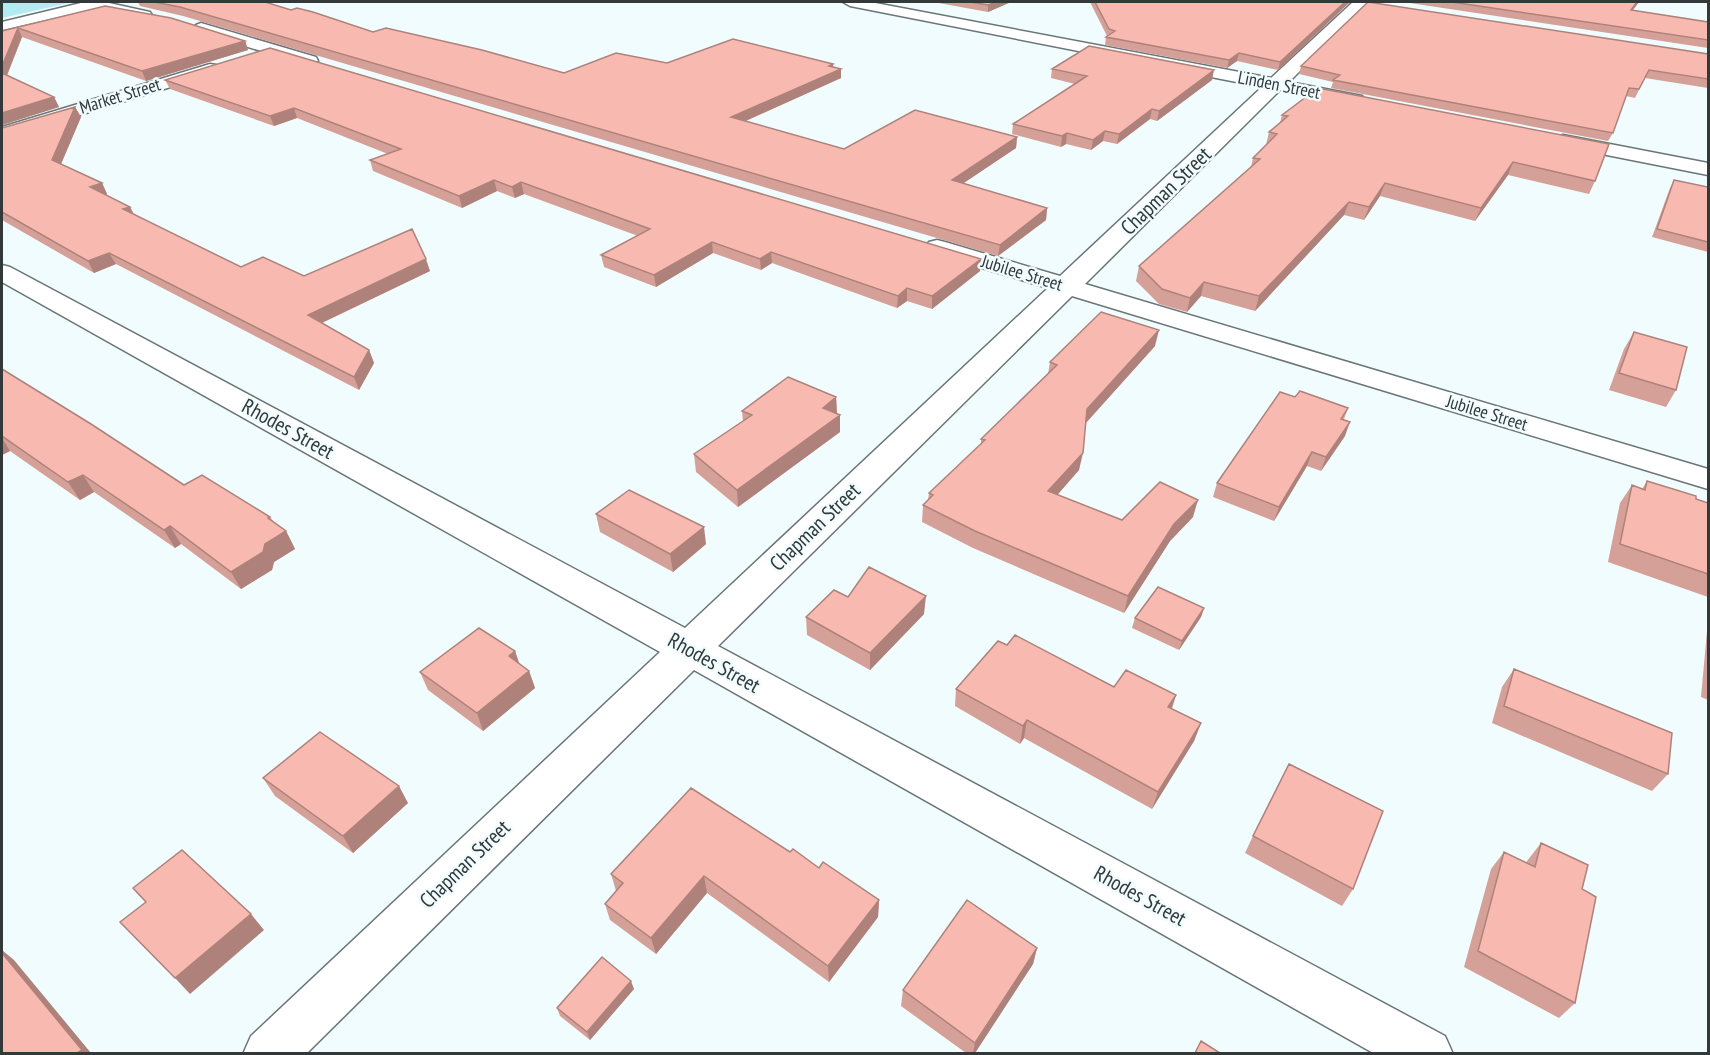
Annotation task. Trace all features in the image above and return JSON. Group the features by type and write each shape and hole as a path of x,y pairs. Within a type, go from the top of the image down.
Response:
{"street":[{"name":"Linden Street","path":"850,2 1370,103"},
{"name":"Chapman Street","path":"269,1053 1276,85 1368,2"},
{"path":"2,26 97,3 156,17"},
{"path":"188,24 329,66"},
{"name":"Market Street","path":"2,133 272,50"},
{"path":"1545,137 1708,169"},
{"name":"Jubilee Street","path":"920,242 1708,479"},
{"name":"Rhodes Street","path":"2,272 1427,1053"}],"shaded area":[{"path":"2,2 73,2 2,18"}],"building":[{"path":"154,2 265,2 291,10 297,8 313,12 373,32 386,28 482,50 564,73 616,53 667,63 733,39 833,64 829,66 841,69 731,117 844,149 915,110 1017,137 952,180 1047,208 1000,245 180,7"},
{"path":"970,2 996,2 988,5"},
{"path":"1095,2 1345,2 1280,62 1239,53 1229,60 1106,37 1115,31 1109,29"},
{"path":"1368,2 1708,54 1708,79 1649,70 1639,89 1629,88 1613,133 1333,80 1340,75 1301,66"},
{"path":"1452,2 1637,2 1631,10 1708,22 1708,40"},
{"path":"105,6 171,18 245,41 142,71 18,28 2,66 2,31"},
{"path":"1089,46 1214,70 1159,111 1152,109 1119,134 1105,131 1093,140 1067,133 1062,136 1013,124 1087,76 1052,69"},
{"path":"270,48 981,259 932,296 907,288 898,296 771,252 760,259 712,242 654,275 601,255 650,229 521,182 512,187 494,180 459,196 370,160 401,149 294,108 270,116 165,80"},
{"path":"2,73 54,97 2,113"},
{"path":"1318,88 1609,144 1595,181 1513,162 1481,208 1385,183 1369,207 1349,202 1259,296 1204,282 1190,298 1162,289 1139,266 1260,159 1253,158 1277,134 1269,132 1288,116 1282,115"},
{"path":"75,107 52,160 102,183 90,187 130,207 123,209 241,267 263,257 304,276 412,229 426,259 308,315 369,350 354,377 109,253 88,261 2,212 2,128"},
{"path":"1674,180 1708,187 1708,242 1657,229"},
{"path":"1101,312 1159,330 1087,409 1083,453 1048,491 1122,520 1160,482 1198,500 1174,524 1128,596 975,531 923,505 933,495 929,493 985,440 981,439 1057,365 1050,362"},
{"path":"1634,332 1687,347 1676,390 1619,373"},
{"path":"2,369 184,485 202,475 270,517 268,518 286,531 265,544 263,552 231,572 170,526 164,530 83,475 68,482 2,436"},
{"path":"788,377 836,397 823,408 840,415 737,490 694,454 752,415 742,411"},
{"path":"1300,391 1348,408 1341,419 1350,422 1326,457 1312,452 1279,507 1217,483 1280,392 1295,397"},
{"path":"1647,481 1696,496 1696,499 1708,503 1708,574 1620,544 1632,485 1645,490"},
{"path":"629,490 704,527 670,554 596,514"},
{"path":"869,567 926,596 870,653 806,617 834,590 848,597"},
{"path":"1158,587 1204,608 1182,641 1135,618"},
{"path":"479,628 515,651 509,656 529,671 477,713 420,672"},
{"path":"1015,635 1114,687 1126,670 1176,695 1168,707 1201,723 1158,792 1027,720 1023,726 956,689 998,641 1007,645"},
{"path":"1514,669 1672,733 1668,774 1504,706"},
{"path":"320,732 399,786 343,836 263,778"},
{"path":"1289,764 1383,811 1353,889 1253,836"},
{"path":"691,788 790,852 793,849 819,868 823,862 879,900 828,966 704,876 651,938 605,904 623,883 611,874"},
{"path":"1541,843 1588,865 1582,889 1596,897 1575,1003 1478,951 1504,852 1535,867"},
{"path":"182,850 251,914 175,978 120,922 146,902 133,888"},
{"path":"967,900 1037,948 975,1043 903,990"},
{"path":"2,953 82,1050 77,1053 2,1053"},
{"path":"602,957 631,981 587,1032 557,1008"},
{"path":"1201,1041 1220,1053 1195,1053"}]}
